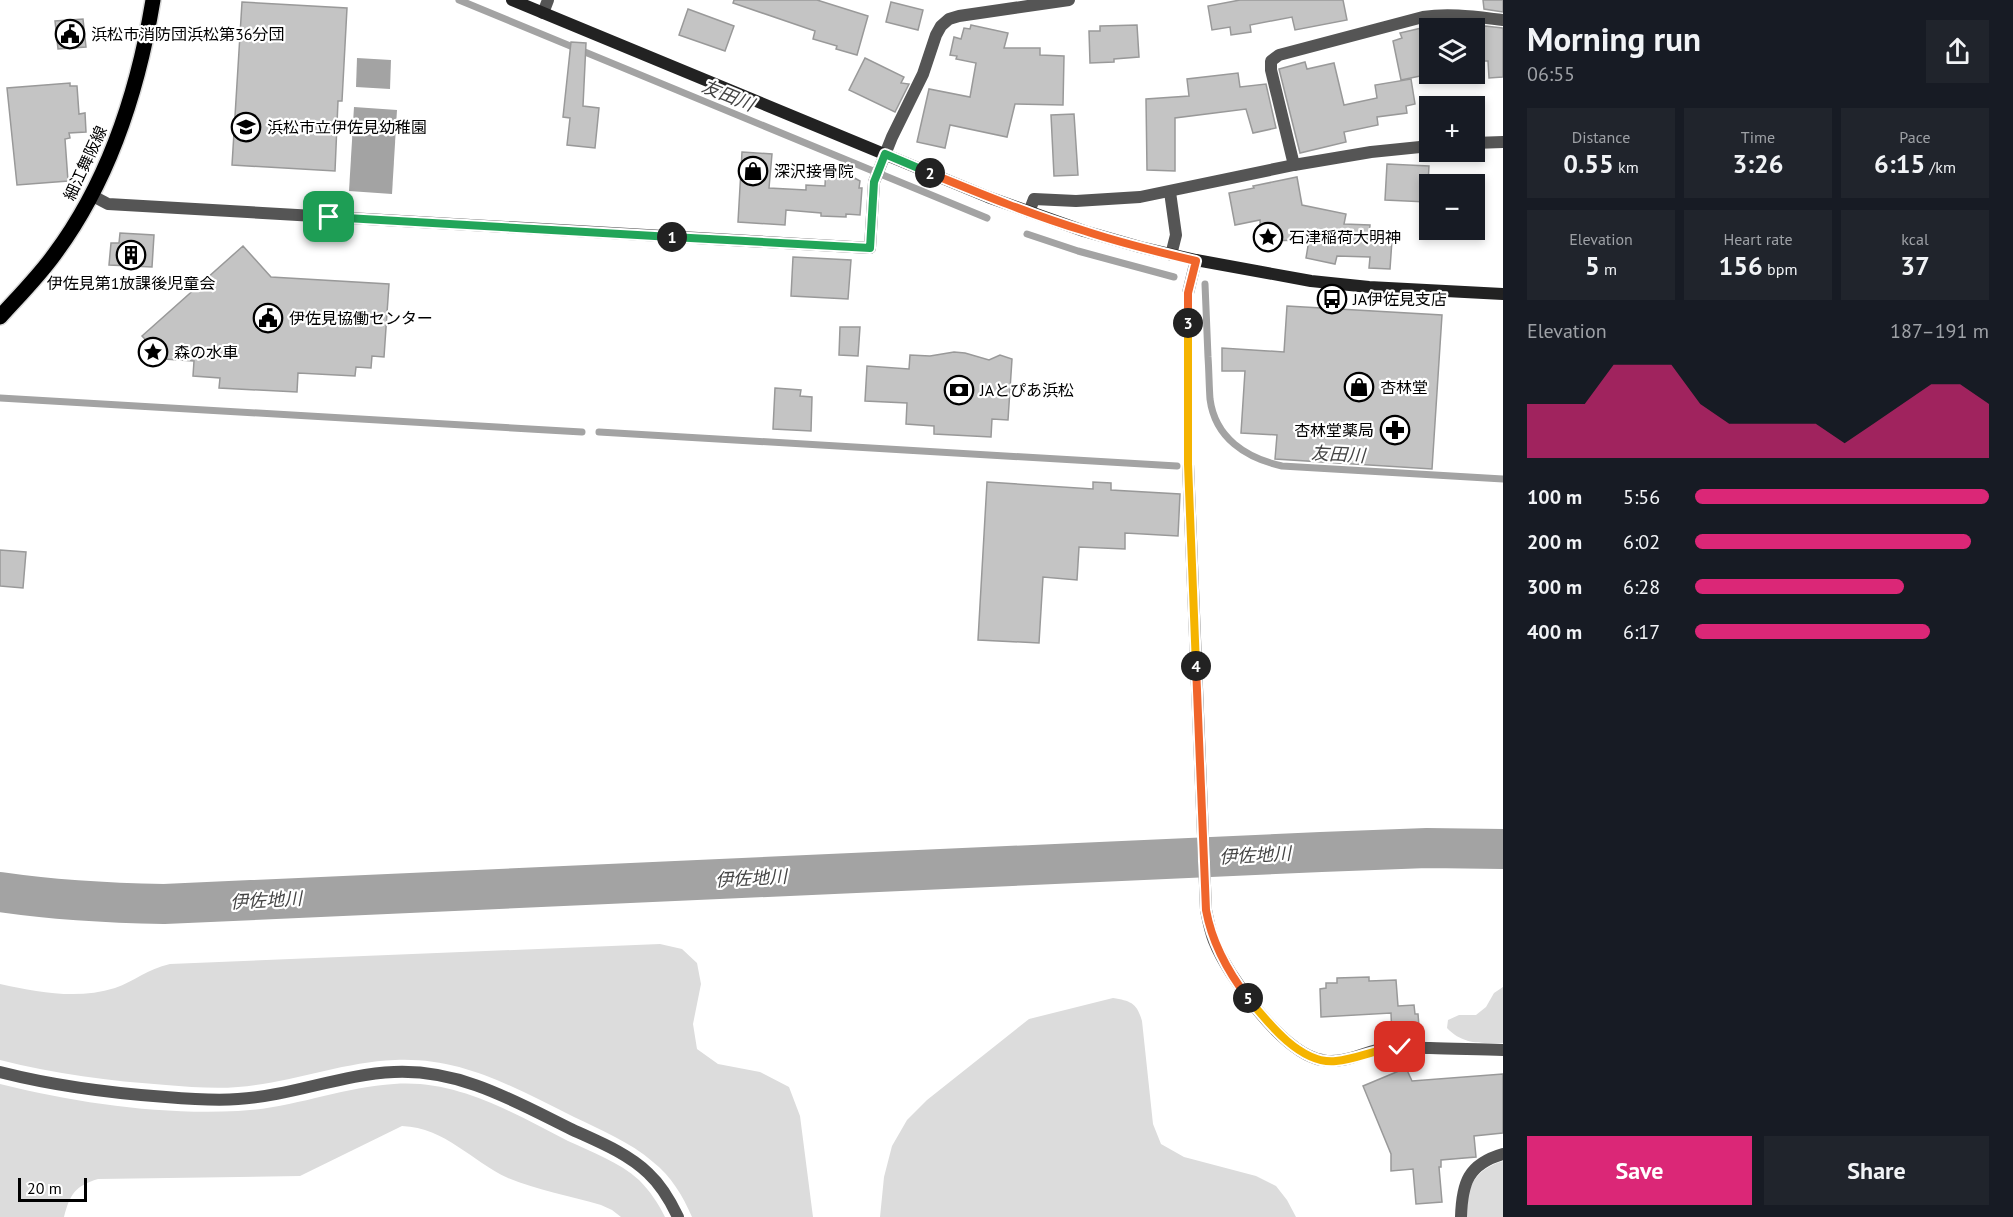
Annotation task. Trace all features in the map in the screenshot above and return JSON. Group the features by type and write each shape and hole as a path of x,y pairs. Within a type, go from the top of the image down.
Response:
{"main road":[{"name":"細江舞阪線","path":"0,317 54,254 92,195 110,158 129,104 144,48 153,0"}],"street":[{"path":"512,0 885,154 1029,212 1084,231 1196,261 1311,281 1369,287 1503,294"},
{"path":"543,13 548,0"},
{"path":"92,195 108,204 870,248 875,180 923,74 941,26 949,19 959,16 1069,0"},
{"path":"1294,165 1271,70 1271,61 1279,55 1379,28 1440,15 1503,20"},
{"path":"1485,143 1503,142"},
{"path":"1029,212 1034,200 1108,200 1170,192 1294,165 1371,152 1419,147"},
{"path":"1170,192 1176,235 1171,255"},
{"path":"1196,261 1188,293 1188,464 1206,905 1214,942 1242,990 1279,1032 1310,1057 1322,1061 1335,1061 1389,1047 1503,1050"},
{"path":"0,1072 83,1089 207,1099 239,1099 260,1096 365,1075 394,1072 425,1072 454,1077 501,1094 633,1160 660,1186 671,1201 678,1217"},
{"path":"1461,1217 1461,1195 1471,1172 1480,1164 1503,1154"}],"shaded area":[{"path":"357,58 391,60 390,89 356,87"},
{"path":"354,107 397,110 392,194 349,191"},
{"path":"660,944 682,949 697,963 701,984 693,1024 697,1049 718,1064 760,1072 789,1087 800,1116 813,1217 692,1217 671,1180 635,1148 509,1085 466,1069 443,1064 420,1060 375,1062 258,1085 211,1088 103,1079 0,1060 0,984 58,994 86,994 115,988 170,964"},
{"path":"1503,987 1503,1043 1480,1043 1466,1040 1459,1038 1447,1028 1448,1020 1459,1015 1476,1015 1486,1007 1494,993"},
{"path":"1113,998 1132,1004 1138,1010 1142,1021 1153,1124 1161,1144 1184,1157 1256,1176 1276,1186 1296,1217 880,1217 884,1177 892,1146 907,1120 927,1100 1029,1019"},
{"path":"0,1084 88,1102 148,1109 208,1112 258,1109 374,1086 417,1084 440,1087 462,1092 505,1109 614,1163 643,1184 654,1197 665,1217 621,1217 601,1205 519,1182 495,1171 445,1139 418,1128 402,1126 300,1176 98,1179 75,1192 64,1217 0,1217"},
{"path":"1503,1161 1503,1217 1464,1217 1469,1193 1477,1177 1486,1169"}],"building":[{"path":"734,0 817,0 868,16 857,55 813,39 815,31 733,3"},
{"path":"1240,0 1343,0 1347,20 1295,30 1292,17 1250,25 1251,32 1231,35 1230,27 1212,30 1208,6"},
{"path":"1483,0 1503,0 1503,12 1484,9"},
{"path":"242,2 347,8 342,101 338,101 335,171 232,165"},
{"path":"891,2 923,10 918,30 886,22"},
{"path":"688,9 734,26 725,51 679,35"},
{"name":"浜松市消防団浜松第36分団","path":"83,19 86,47 58,49 55,21"},
{"path":"971,25 1008,33 1004,48 1040,48 1040,55 1064,56 1063,105 1015,104 1007,137 950,125 945,148 917,142 929,89 970,97 976,63 956,59 957,56 950,55 954,37 961,39 964,28 970,29"},
{"path":"1137,25 1139,57 1114,59 1114,62 1090,63 1089,31 1100,31 1100,26"},
{"path":"1485,26 1503,28 1503,77 1489,78 1488,61 1485,61"},
{"path":"1419,29 1419,76 1401,80 1393,41 1402,38 1400,33"},
{"path":"571,42 586,43 583,106 599,108 595,148 567,145 570,118 563,117"},
{"path":"865,58 904,77 901,83 909,84 895,112 849,90"},
{"path":"1305,62 1307,69 1334,63 1344,105 1377,98 1375,85 1411,79 1415,104 1406,106 1407,113 1377,117 1378,125 1344,132 1346,142 1300,153 1279,69"},
{"path":"1238,73 1240,87 1266,84 1276,128 1253,133 1246,109 1175,118 1175,171 1147,170 1146,99 1189,96 1187,79"},
{"path":"70,83 70,86 77,86 79,114 85,113 86,132 69,133 70,138 65,139 68,181 17,185 7,88"},
{"path":"1074,114 1078,175 1054,176 1051,115"},
{"path":"742,152 772,154 769,188 806,190 806,185 825,186 826,165 847,174 860,181 859,188 862,188 860,215 821,216 821,213 786,210 785,225 738,222"},
{"path":"1387,164 1429,166 1429,174 1419,174 1419,202 1385,200"},
{"path":"1297,177 1302,205 1346,214 1344,224 1370,225 1369,238 1392,240 1390,269 1369,268 1370,257 1337,256 1335,264 1306,258 1309,240 1261,241 1260,220 1235,225 1229,193"},
{"name":"伊佐見第1放課後児童会","path":"120,233 154,235 152,267 109,265 111,243 119,243"},
{"name":"伊佐見協働センター","path":"243,246 271,277 389,284 384,357 372,356 371,368 356,367 355,376 298,373 297,392 219,388 220,378 193,376 194,361 164,359 142,336"},
{"path":"793,257 851,260 848,299 791,296"},
{"path":"1287,306 1442,315 1432,469 1275,459 1277,435 1241,433 1245,371 1222,371 1222,348 1284,352"},
{"path":"840,327 860,327 858,356 839,355"},
{"name":"JAとぴあ浜松","path":"954,352 989,360 1000,355 1012,359 1008,420 992,419 991,437 934,434 934,426 906,424 907,403 865,401 867,366 909,369 910,355 930,356"},
{"path":"775,388 801,390 800,396 812,397 811,431 773,429"},
{"path":"987,482 1093,489 1093,482 1111,483 1111,490 1180,494 1178,536 1125,533 1125,549 1079,547 1077,580 1043,577 1039,643 978,640"},
{"path":"0,550 26,552 23,588 0,586"},
{"path":"1369,977 1369,981 1396,980 1398,1006 1414,1005 1415,1014 1418,1014 1420,1039 1392,1039 1391,1013 1321,1017 1320,989 1326,988 1326,983 1337,983 1337,978"},
{"path":"1406,1068 1412,1081 1503,1074 1503,1133 1474,1136 1476,1157 1441,1160 1441,1167 1439,1167 1442,1202 1416,1204 1413,1169 1391,1171 1391,1154 1363,1086"}],"waterway":[{"name":"友田川","path":"459,0 987,218"},
{"name":"友田川","path":"1027,234 1078,251 1174,277"},
{"name":"友田川","path":"1205,284 1210,399 1213,413 1225,435 1245,452 1282,466 1503,479"},
{"path":"0,398 582,432"},
{"path":"599,432 1177,466"},
{"name":"伊佐地川","path":"0,892 82,901 164,904 1321,852 1427,848 1503,849"}],"place":[{"name":"浜松市消防団浜松第36分団","path":"70,34"},
{"name":"浜松市立伊佐見幼稚園","path":"246,127"},
{"name":"深沢接骨院","path":"753,171"},
{"name":"石津稲荷大明神","path":"1268,237"},
{"name":"伊佐見第1放課後児童会","path":"131,255"},
{"name":"JA伊佐見支店","path":"1332,299"},
{"name":"伊佐見協働センター","path":"268,318"},
{"name":"森の水車","path":"153,352"},
{"name":"杏林堂","path":"1359,387"},
{"name":"JAとぴあ浜松","path":"959,390"},
{"name":"杏林堂薬局","path":"1395,430"}],"route":[{"path":"329,217 870,248 874,182 885,154 988,197 1084,231 1196,261 1188,293 1188,464 1206,910 1209,926 1214,942 1242,990 1279,1032 1310,1057 1322,1061 1335,1061 1389,1047 1400,1047"}]}
